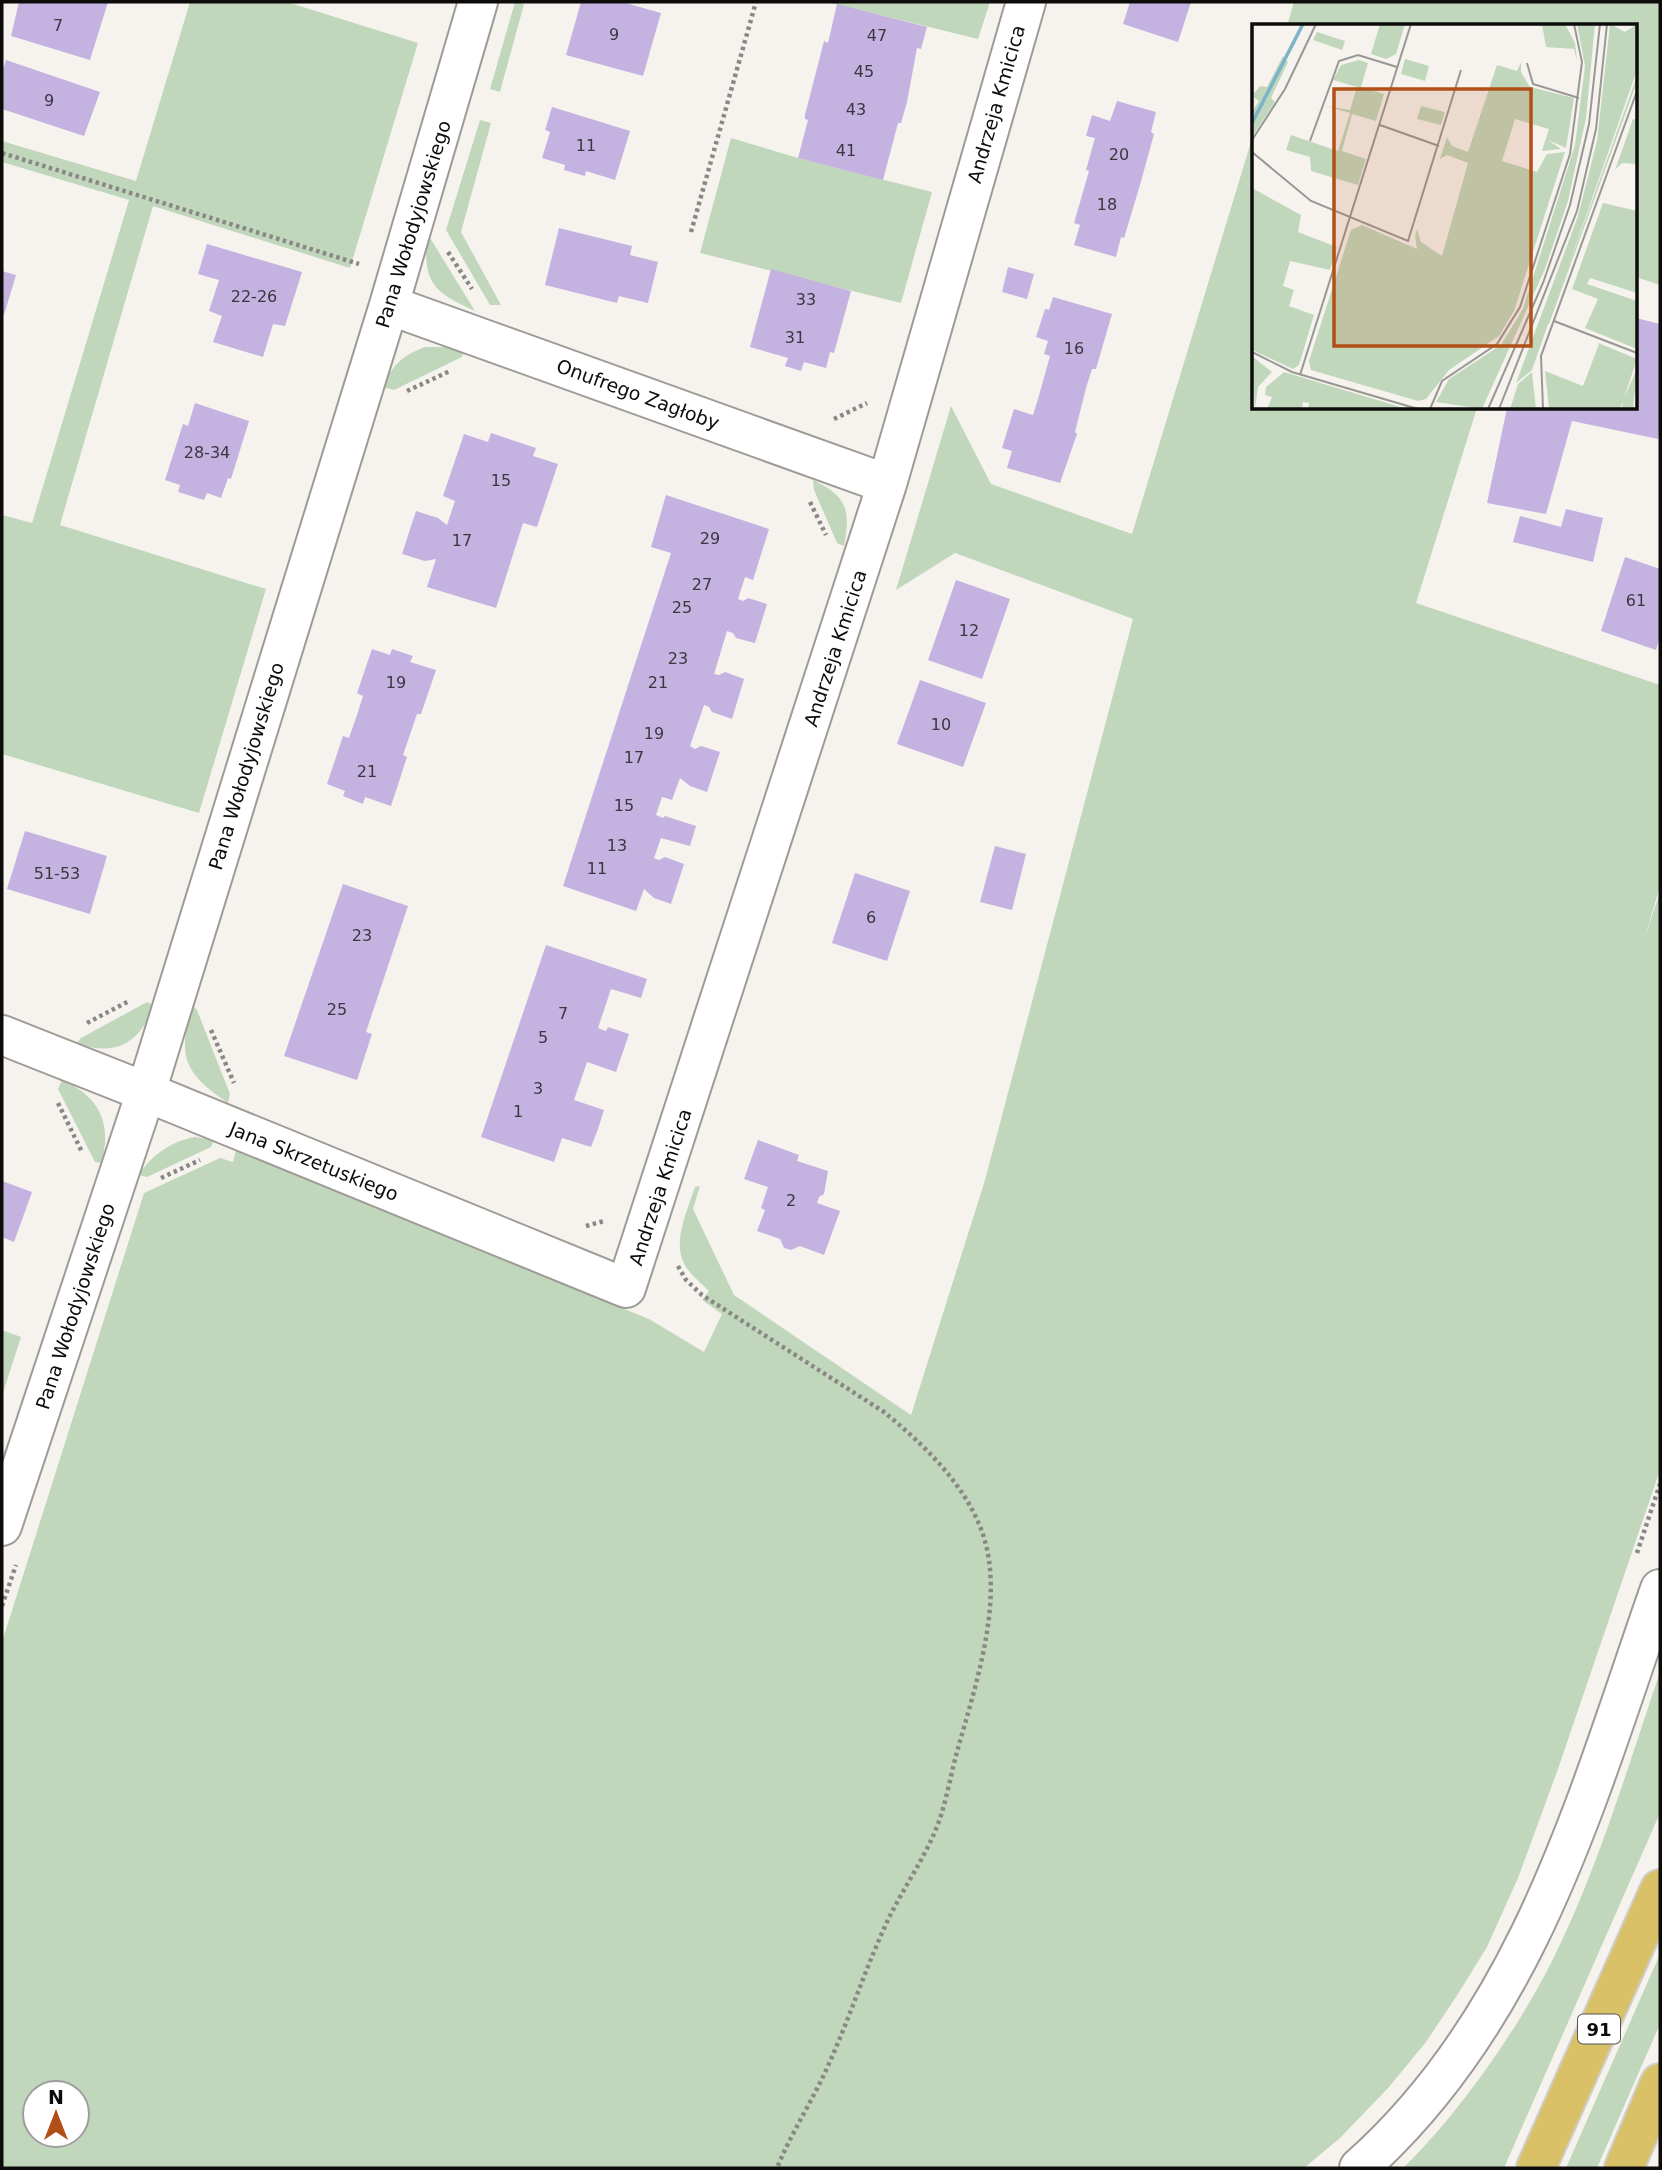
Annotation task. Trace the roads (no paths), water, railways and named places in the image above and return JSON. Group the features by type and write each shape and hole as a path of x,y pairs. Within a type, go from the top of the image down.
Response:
{"main road":[{"name":"91","path":"1536,2168 1660,1889"},
{"path":"1624,2168 1660,2083"}],"street":[{"name":"Pana Wołodyjowskiego","path":"2,1526 146,1092 389,305 478,2"},
{"name":"Andrzeja Kmicica","path":"626,1288 887,484 1026,2"},
{"name":"Onufrego Zagłoby","path":"389,305 887,484"},
{"name":"Jana Skrzetuskiego","path":"2,1035 626,1288"},
{"path":"1359,2168 1423,2102 1481,2023 1516,1965 1542,1912 1570,1846 1647,1576"}]}
